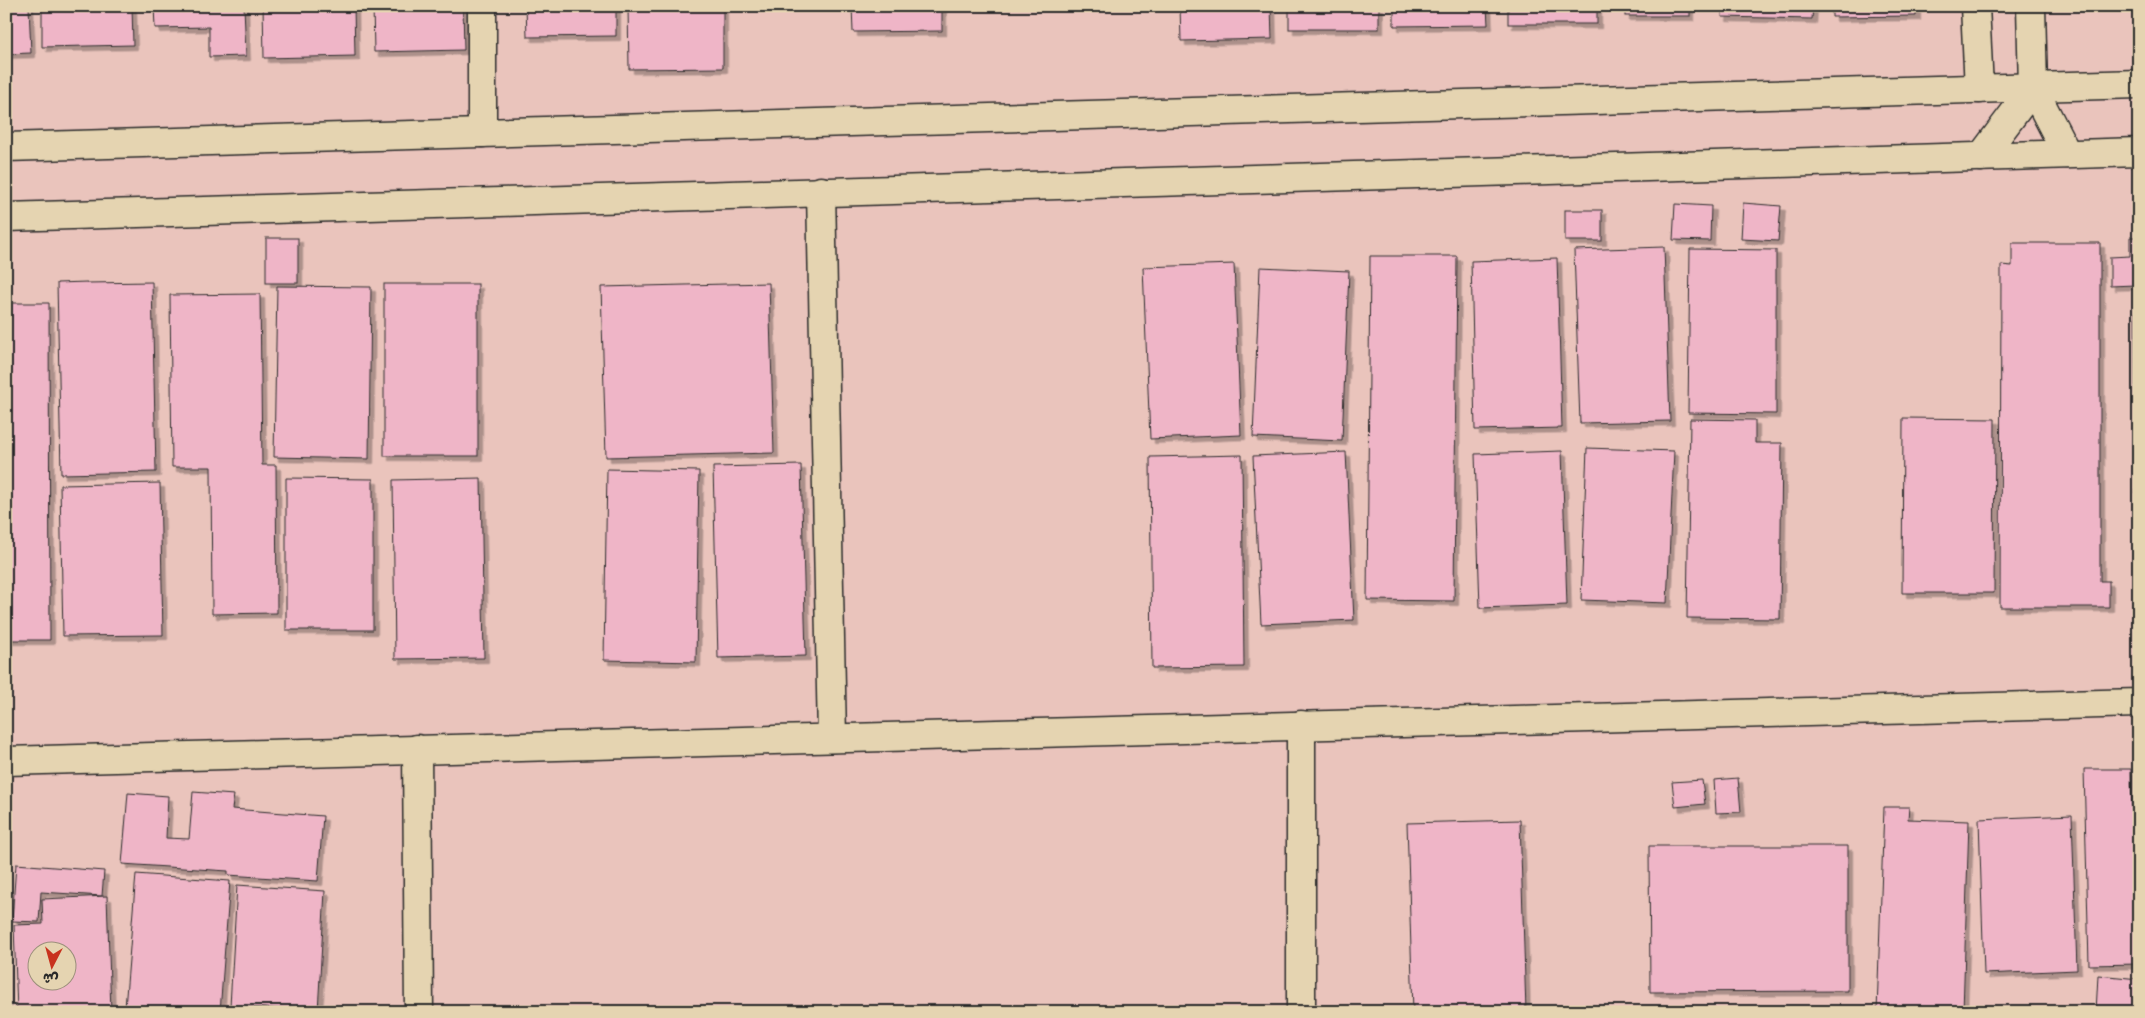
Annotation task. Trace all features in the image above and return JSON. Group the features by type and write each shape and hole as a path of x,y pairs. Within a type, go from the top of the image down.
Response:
{"street":[{"path":"482,6 482,133"},
{"path":"1976,6 1979,89"},
{"path":"2030,6 2033,88 2067,154"},
{"path":"6,147 2139,84"},
{"path":"1981,158 2033,88"},
{"path":"6,216 2139,152"},
{"path":"821,191 832,738"},
{"path":"6,761 2139,703"},
{"path":"1300,1012 1301,725"},
{"path":"417,749 420,1012"}],"shaded area":[{"path":"6,6 2139,6 2139,1012 6,1012"}],"building":[{"path":"6,6 29,6 31,53 6,54"},
{"path":"42,6 132,6 133,45 42,47"},
{"path":"154,6 244,6 246,56 209,57 209,27 155,28"},
{"path":"263,6 354,6 355,56 264,58"},
{"path":"373,6 463,6 464,50 374,52"},
{"path":"526,6 616,6 616,36 527,37"},
{"path":"628,6 723,6 723,68 629,69"},
{"path":"852,6 942,6 942,31 853,32"},
{"path":"1180,6 1271,6 1272,39 1181,41"},
{"path":"1289,6 1379,6 1379,29 1289,29"},
{"path":"1394,6 1487,6 1488,25 1394,26"},
{"path":"1508,6 1597,6 1597,24 1508,24"},
{"path":"1625,6 1690,6 1690,16 1625,16"},
{"path":"1723,6 1813,6 1812,19 1722,17"},
{"path":"1832,6 1916,6 1916,16 1832,17"},
{"path":"1743,203 1781,206 1778,241 1741,239"},
{"path":"1675,204 1711,206 1710,241 1673,240"},
{"path":"1565,210 1602,210 1602,241 1565,241"},
{"path":"2130,237 2139,237 2139,580 2136,580 2135,285 2110,286 2110,257 2130,256"},
{"path":"266,238 298,238 298,283 266,283"},
{"path":"2012,243 2100,243 2100,581 2109,581 2109,607 2000,607 2001,265 2012,266"},
{"path":"1664,247 1670,421 1580,423 1574,250"},
{"path":"1690,249 1776,250 1776,414 1688,413"},
{"path":"1370,256 1457,256 1454,601 1367,600"},
{"path":"1557,258 1562,428 1475,430 1471,261"},
{"path":"1234,264 1241,435 1150,439 1143,267"},
{"path":"1260,267 1349,271 1342,441 1253,437"},
{"path":"152,282 156,472 61,474 57,283"},
{"path":"769,283 774,453 606,457 601,287"},
{"path":"384,284 478,284 478,456 384,456"},
{"path":"277,286 371,287 369,459 274,457"},
{"path":"260,294 262,465 276,465 277,613 212,614 211,467 172,467 170,295"},
{"path":"6,303 49,303 50,640 6,640"},
{"path":"1903,418 1995,419 1994,593 1902,593"},
{"path":"1690,419 1755,420 1755,443 1782,443 1780,619 1687,618"},
{"path":"1587,448 1674,451 1667,603 1581,600"},
{"path":"1562,451 1567,605 1480,608 1475,454"},
{"path":"1346,452 1354,620 1261,624 1253,456"},
{"path":"1242,455 1244,667 1152,668 1150,457"},
{"path":"801,465 806,656 718,658 713,467"},
{"path":"607,469 699,471 696,662 604,660"},
{"path":"286,478 373,479 373,630 286,630"},
{"path":"481,478 484,658 395,659 393,480"},
{"path":"160,483 163,635 63,636 60,485"},
{"path":"2084,769 2131,769 2132,815 2139,815 2139,964 2089,965"},
{"path":"1738,778 1741,812 1716,813 1714,780"},
{"path":"1702,780 1705,804 1675,807 1672,782"},
{"path":"193,792 234,795 232,809 323,816 318,881 228,875 228,871 122,864 128,793 168,796 166,838 189,839"},
{"path":"1884,807 1909,807 1908,819 1969,821 1963,1012 1877,1012"},
{"path":"2072,815 2077,970 1984,974 1979,819"},
{"path":"1520,820 1526,1012 1413,1012 1407,823"},
{"path":"1649,846 1848,846 1848,991 1650,992"},
{"path":"16,864 104,871 102,896 41,892 39,922 12,921"},
{"path":"136,874 230,881 220,1012 125,1008"},
{"path":"237,885 325,891 318,1011 230,1006"},
{"path":"6,891 7,1012 6,1012"},
{"path":"107,896 111,1012 17,1012 14,925 43,924 42,899"},
{"path":"2098,975 2139,979 2139,1012 2096,1012"},
{"path":"1986,1006 2053,1012 1985,1012"}]}
